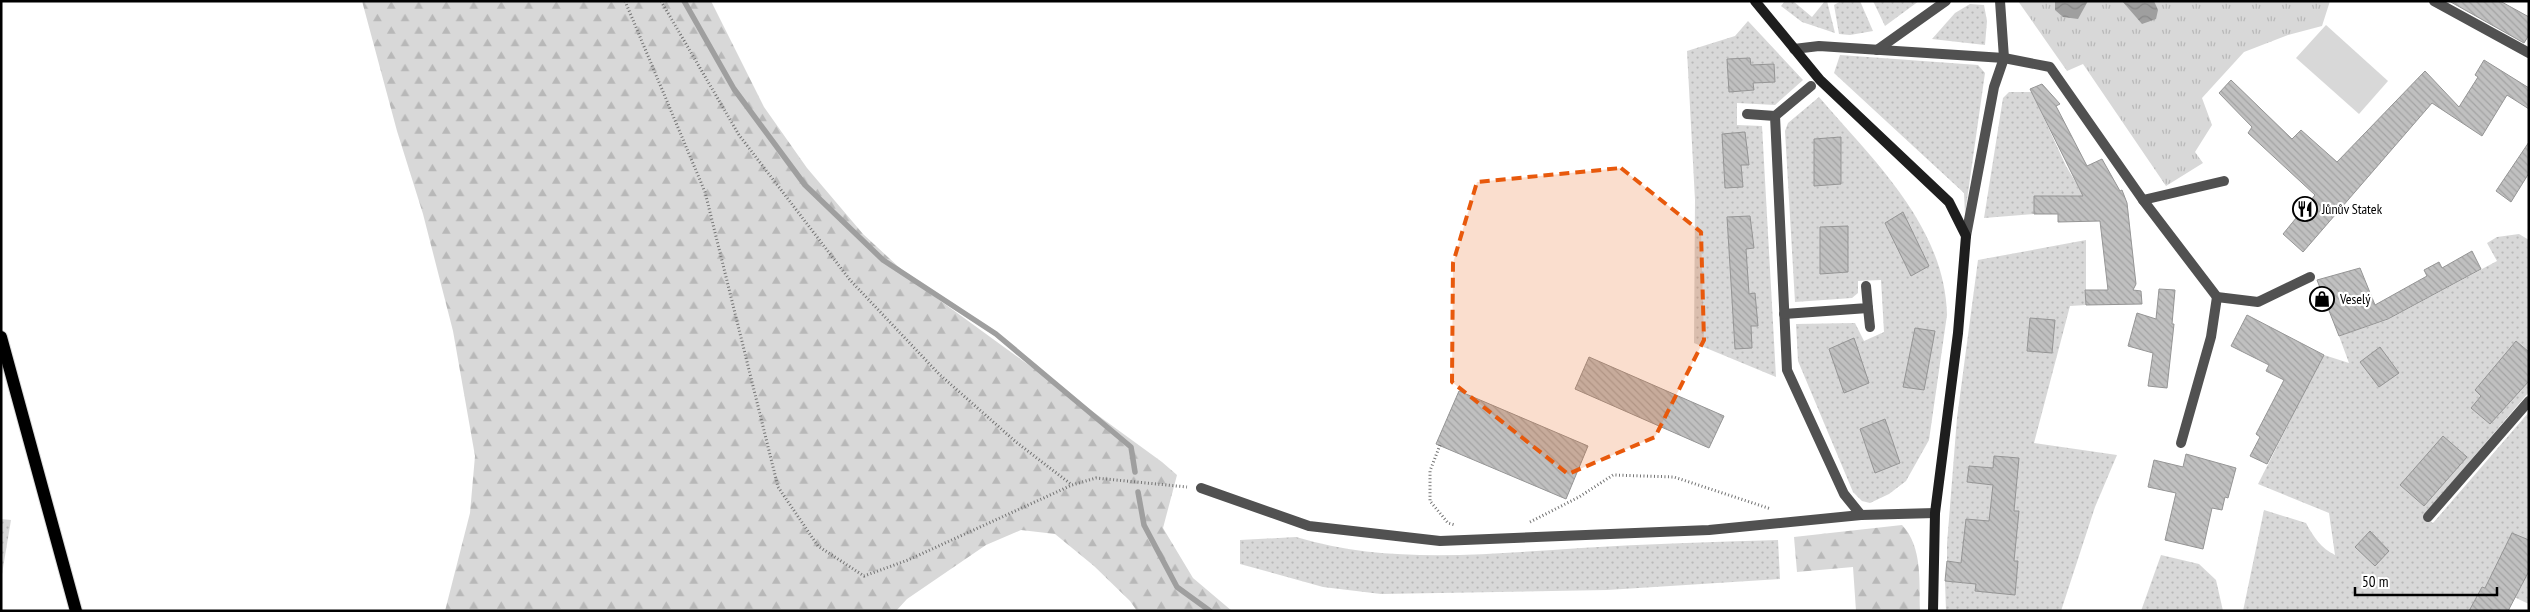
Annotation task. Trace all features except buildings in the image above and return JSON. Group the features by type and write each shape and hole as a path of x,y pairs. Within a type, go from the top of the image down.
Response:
{"main road":[{"path":"1,337 76,611"}],"street":[{"path":"1755,1 1820,80 1949,202 1966,236"},
{"path":"1877,50 1946,1"},
{"path":"1933,611 1935,513 1958,333 1966,236 1994,87 2004,58 2000,1"},
{"path":"2434,1 2529,54"},
{"path":"1794,49 1819,46 2004,58 2050,67 2143,200 2217,297 2258,302 2310,276"},
{"path":"1747,114 1775,116 1811,86"},
{"path":"1775,116 1787,370 1844,494 1862,515"},
{"path":"2143,200 2224,181"},
{"path":"1866,286 1870,327"},
{"path":"2181,443 2211,337 2217,297"},
{"path":"1784,314 1868,308"},
{"path":"2428,517 2529,401"},
{"path":"1200,488 1310,526 1440,541 1709,530 1862,515 1935,513"}],"path":[{"path":"625,1 706,192 778,487 818,546 864,576 908,560 1072,485 1096,478 1200,488"},
{"path":"661,1 739,135 850,280 939,374 1016,442 1072,485"},
{"path":"1440,446 1430,471 1430,501 1448,524 1464,527"},
{"path":"1527,523 1579,497 1613,475 1674,477 1781,512 1790,521"}],"highlighted area":[{"path":"1621,168 1701,232 1704,340 1655,437 1568,474 1452,382 1453,263 1477,182"}],"green space":[{"path":"362,1 711,1 764,107 807,168 863,234 916,283 1162,462 1177,475 1163,528 1193,578 1232,611 1137,611 1130,601 1094,566 1055,534 1021,530 986,545 907,599 896,611 445,611 470,513 475,456 453,331 423,214 397,131"},
{"path":"1785,1 1793,1 1812,17 1827,1 1835,33 1802,22 1781,6"},
{"path":"1841,1 1860,1 1873,31 1850,35 1839,34 1834,5"},
{"path":"1873,1 1919,1 1885,26"},
{"path":"2018,1 2330,1 2322,26 2288,35 2244,52 2202,98 2212,125 2195,152 2203,163 2166,186 2083,64 2067,71"},
{"path":"1970,4 1984,5 1987,21 1985,45 1932,39 1955,13"},
{"path":"1748,21 1803,80 1775,105 1737,103 1737,125 1762,126 1776,377 1694,343 1695,200 1687,51 1735,36"},
{"path":"2326,25 2388,81 2359,114 2296,58"},
{"path":"1840,55 1978,65 1985,73 1965,214 1964,193 1834,73"},
{"path":"2009,92 2032,92 2066,166 2094,213 2082,196 2034,197 2034,214 1984,218 2003,98"},
{"path":"1819,97 1862,145 1903,196 1934,252 1943,283 1947,315 1929,440 1906,481 1889,494 1870,503 1862,501 1853,492 1798,361 1796,324 1855,323 1864,341 1884,332 1881,280 1858,281 1858,293 1852,298 1795,302 1785,131 1788,123"},
{"path":"2519,234 2529,240 2529,392 2423,516 2433,523 2529,412 2529,604 2501,591 2498,595 2482,587 2469,611 2243,611 2264,510 2306,523 2318,542 2335,555 2329,513 2258,484 2291,419 2283,414 2313,366 2317,368 2324,355 2349,363 2339,336 2387,320 2497,261 2487,243 2497,237"},
{"path":"2086,240 2086,305 2070,306 2034,443 2117,455 2095,507 2061,611 1946,611 1945,581 1964,583 1965,563 1947,561 1947,544 1957,418 1978,260"},
{"path":"1,519 11,520 1,580"},
{"path":"1902,525 1909,534 1917,554 1920,611 1856,611 1853,567 1797,572 1794,537"},
{"path":"1296,537 1331,546 1366,551 1438,555 1474,555 1655,544 1778,540 1780,579 1607,590 1381,594 1323,587 1240,564 1240,540"},
{"path":"2161,555 2199,564 2216,580 2223,611 2141,611"}],"water":[{"path":"2055,1 2088,1 2078,19 2063,17 2055,10"},
{"path":"2122,1 2154,1 2158,10 2156,19 2142,24"}],"waterway":[{"path":"684,1 734,89 805,185 883,260 996,334 1131,447 1135,472"},
{"path":"1138,492 1144,525 1177,587 1210,611"}],"place":[{"name":"Jůnův Statek","path":"2305,209"},
{"name":"Veselý","path":"2322,299"}]}
